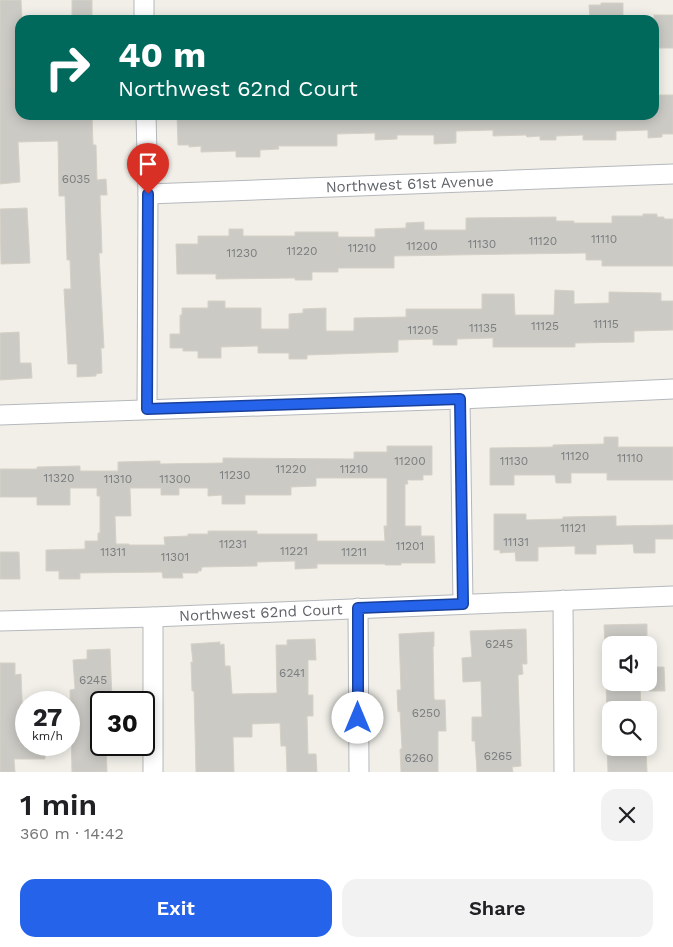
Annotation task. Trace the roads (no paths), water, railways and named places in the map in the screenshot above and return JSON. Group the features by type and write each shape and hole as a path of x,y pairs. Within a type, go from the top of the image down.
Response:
{"street":[{"path":"144,0 144,15"},
{"path":"146,120 148,194 147,409"},
{"name":"Northwest 61st Avenue","path":"148,194 673,174"},
{"path":"0,415 460,399 673,389"},
{"path":"460,399 463,604"},
{"name":"Northwest 62nd Court","path":"0,621 153,617 673,596"},
{"path":"564,600 564,772"},
{"path":"358,608 358,772"},
{"path":"153,617 153,772"}]}
